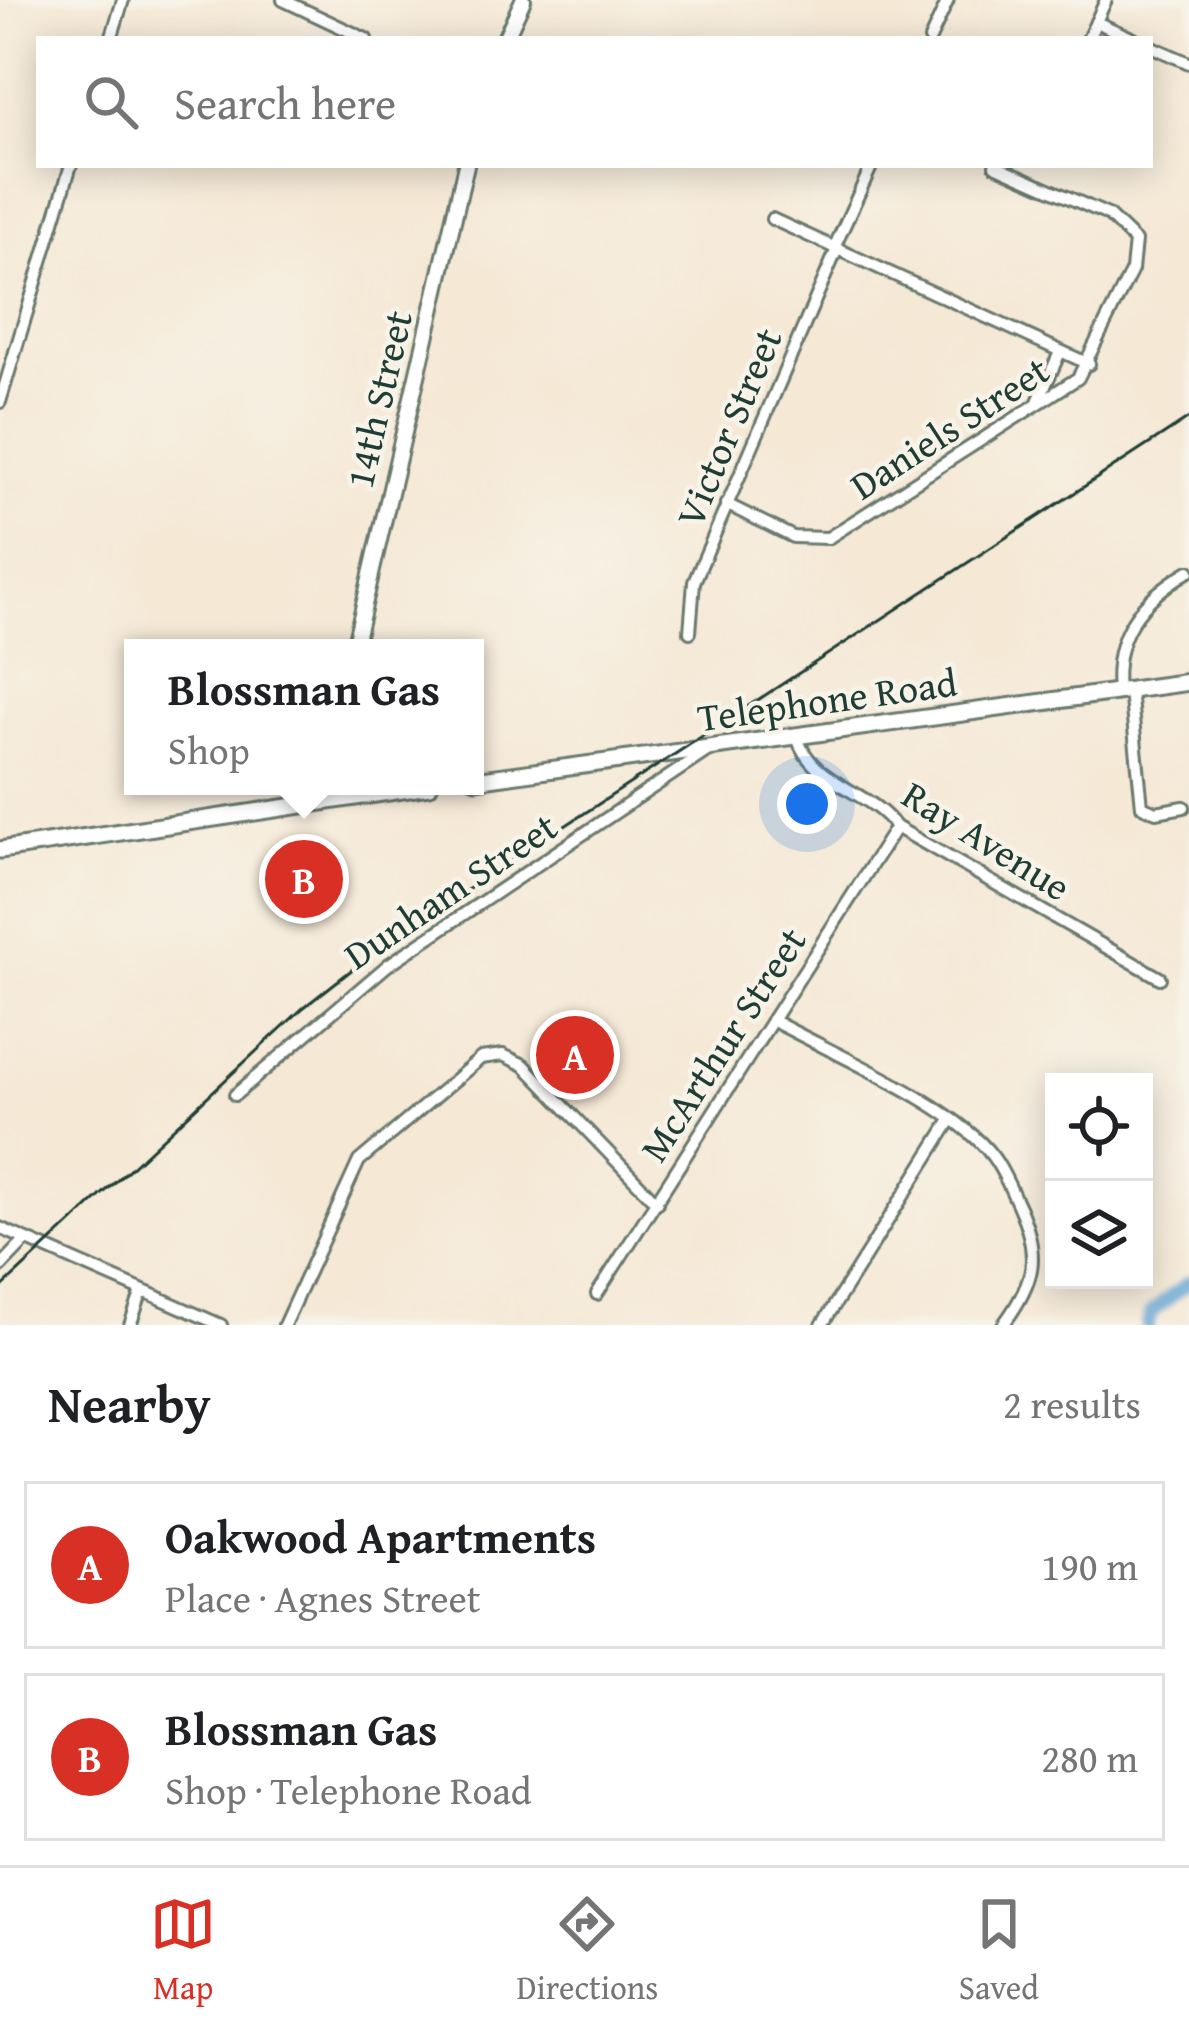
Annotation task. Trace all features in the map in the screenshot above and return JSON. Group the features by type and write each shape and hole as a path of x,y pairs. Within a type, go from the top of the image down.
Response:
{"main road":[{"name":"Telephone Road","path":"484,779 1189,682"},
{"path":"0,850 310,795"}],"street":[{"path":"111,36 123,0"},
{"path":"283,0 360,36"},
{"path":"506,36 523,0"},
{"path":"931,36 948,0"},
{"path":"1089,36 1106,0"},
{"path":"1096,22 1127,36"},
{"path":"1153,47 1189,64"},
{"path":"0,402 69,168"},
{"name":"14th Street","path":"355,639 465,168"},
{"name":"Victor Street","path":"690,632 694,582 871,168"},
{"path":"1002,168 1024,178 1029,168"},
{"name":"Daniels Street","path":"726,504 793,537 817,542 865,519 1078,378 1089,364 1136,254 1135,241 1120,222 1024,178"},
{"path":"772,219 1089,364"},
{"path":"1036,406 1060,352"},
{"path":"1184,807 1156,812 1142,806 1124,690 1114,659 1122,637 1155,596 1189,571"},
{"name":"Ray Avenue","path":"797,737 811,765 880,809 896,827 1160,978"},
{"name":"Dunham Street","path":"235,1095 388,964 710,749"},
{"name":"McArthur Street","path":"597,1294 896,827"},
{"path":"772,1019 951,1120 993,1157 1034,1247 1027,1293 1003,1325"},
{"path":"284,1325 359,1161 481,1058 503,1055 524,1065 656,1203"},
{"path":"822,1325 951,1120"},
{"path":"0,1228 221,1325"},
{"path":"0,1268 26,1240"},
{"path":"130,1325 142,1291"}],"waterway":[{"path":"1148,1325 1150,1313 1189,1282"}],"railway":[{"path":"0,1289 303,1008 386,943 1189,418"}],"place":[{"name":"Blossman Gas","path":"304,879"},
{"name":"Oakwood Apartments","path":"575,1055"}]}
